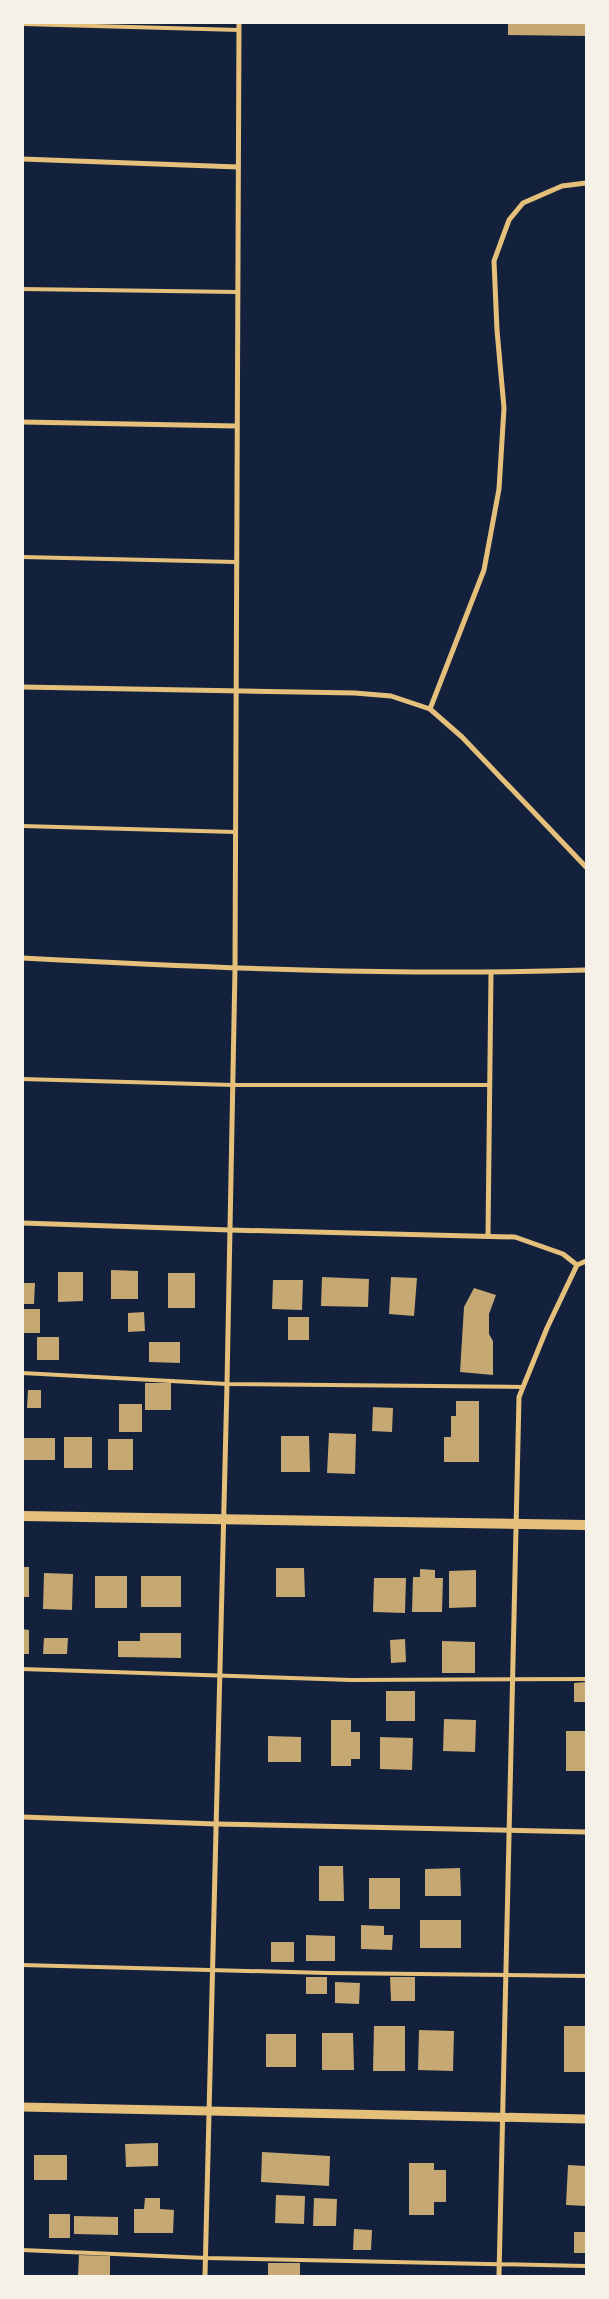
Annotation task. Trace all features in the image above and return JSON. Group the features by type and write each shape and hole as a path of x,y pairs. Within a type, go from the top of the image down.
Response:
{"main road":[{"path":"22,1516 586,1525"}],"street":[{"path":"205,2276 224,1519 235,969 239,22"},
{"path":"22,159 238,167"},
{"path":"430,709 484,570 499,489 504,408 497,330 494,262 509,220 523,203 562,186 586,183"},
{"path":"22,422 236,426"},
{"path":"22,687 237,690 373,694 397,698 430,709 462,737 586,867"},
{"path":"22,958 235,969 491,973 586,970"},
{"path":"488,1236 488,1085 491,973"},
{"path":"22,1223 515,1237 563,1254 577,1265"},
{"path":"499,2276 518,1397 547,1328 577,1265 586,1260"},
{"path":"22,1817 216,1824 586,1832"},
{"path":"22,2107 586,2119"}],"lane":[{"path":"22,24 239,30"},
{"path":"22,289 237,292"},
{"path":"22,557 236,562"},
{"path":"22,826 235,832"},
{"path":"22,1079 233,1085 488,1085"},
{"path":"22,1373 227,1384 523,1387"},
{"path":"22,1669 351,1680 586,1679"},
{"path":"22,1965 586,1976"},
{"path":"22,2250 206,2258 586,2266"}],"building":[{"path":"508,22 586,22 586,36 508,35"},
{"path":"111,1270 138,1271 138,1299 111,1299"},
{"path":"58,1272 83,1272 83,1301 58,1302"},
{"path":"168,1273 195,1273 195,1308 168,1308"},
{"path":"322,1277 369,1279 368,1307 321,1306"},
{"path":"391,1277 417,1278 414,1316 389,1314"},
{"path":"273,1280 303,1280 302,1310 272,1309"},
{"path":"22,1283 35,1283 34,1304 22,1304"},
{"path":"474,1288 496,1295 489,1314 489,1334 493,1341 493,1375 460,1372 464,1307"},
{"path":"22,1309 40,1309 40,1333 22,1333"},
{"path":"144,1312 145,1331 128,1332 128,1313"},
{"path":"288,1317 309,1317 309,1340 288,1340"},
{"path":"37,1337 59,1337 59,1360 37,1360"},
{"path":"149,1342 180,1342 180,1363 149,1362"},
{"path":"145,1383 171,1383 171,1410 145,1410"},
{"path":"28,1390 41,1390 41,1408 27,1408"},
{"path":"456,1401 479,1401 479,1462 444,1462 444,1437 451,1437 451,1416 456,1416"},
{"path":"119,1404 142,1404 142,1432 119,1432"},
{"path":"373,1407 393,1408 392,1432 372,1431"},
{"path":"329,1433 356,1434 355,1474 327,1473"},
{"path":"281,1436 309,1436 310,1472 281,1472"},
{"path":"64,1437 92,1437 92,1468 64,1468"},
{"path":"22,1438 55,1438 55,1460 22,1460"},
{"path":"108,1439 133,1439 133,1470 108,1470"},
{"path":"22,1567 29,1567 29,1597 22,1597"},
{"path":"276,1568 304,1568 305,1597 276,1597"},
{"path":"420,1569 435,1570 435,1578 443,1578 442,1612 412,1612 413,1577 420,1577"},
{"path":"476,1570 476,1607 449,1608 449,1571"},
{"path":"44,1573 73,1574 72,1610 43,1609"},
{"path":"95,1576 127,1576 127,1608 95,1608"},
{"path":"141,1576 181,1576 181,1607 141,1607"},
{"path":"374,1578 406,1578 405,1613 373,1612"},
{"path":"22,1629 29,1630 29,1654 22,1654"},
{"path":"140,1633 181,1633 181,1658 118,1657 118,1641 140,1641"},
{"path":"44,1638 68,1638 67,1654 43,1654"},
{"path":"405,1639 406,1662 391,1663 390,1640"},
{"path":"442,1641 475,1642 475,1673 442,1673"},
{"path":"586,1682 586,1702 574,1702 574,1683"},
{"path":"386,1691 415,1691 415,1721 386,1721"},
{"path":"444,1719 476,1720 475,1752 443,1751"},
{"path":"331,1720 351,1720 351,1732 360,1732 360,1759 351,1759 351,1766 331,1766"},
{"path":"566,1731 586,1731 586,1771 566,1771"},
{"path":"268,1736 301,1737 301,1762 268,1762"},
{"path":"380,1737 413,1738 412,1770 380,1769"},
{"path":"319,1866 343,1866 344,1901 319,1901"},
{"path":"460,1868 461,1896 425,1896 425,1869"},
{"path":"369,1878 400,1878 400,1909 369,1909"},
{"path":"420,1920 461,1920 461,1948 420,1948"},
{"path":"361,1925 384,1926 384,1935 393,1935 392,1950 361,1949"},
{"path":"306,1935 335,1936 335,1961 306,1961"},
{"path":"271,1942 294,1942 294,1962 271,1962"},
{"path":"306,1977 327,1977 327,1994 306,1994"},
{"path":"390,1977 415,1977 415,2001 391,2001"},
{"path":"335,1982 360,1983 359,2004 335,2003"},
{"path":"374,2026 405,2026 405,2071 373,2071"},
{"path":"564,2026 586,2026 586,2072 564,2072"},
{"path":"419,2030 454,2031 453,2071 418,2070"},
{"path":"322,2033 353,2033 354,2070 322,2070"},
{"path":"266,2034 296,2034 296,2067 266,2067"},
{"path":"158,2143 158,2166 126,2167 125,2144"},
{"path":"262,2152 330,2156 329,2186 261,2182"},
{"path":"34,2155 67,2155 67,2180 34,2180"},
{"path":"409,2163 434,2163 434,2170 446,2170 446,2202 434,2202 434,2215 409,2215"},
{"path":"568,2165 586,2166 586,2206 566,2205"},
{"path":"276,2195 305,2196 304,2224 275,2223"},
{"path":"145,2198 160,2198 160,2209 174,2210 173,2233 134,2233 134,2209 144,2209"},
{"path":"314,2198 337,2199 336,2226 313,2226"},
{"path":"49,2214 70,2214 70,2238 49,2238"},
{"path":"74,2216 118,2217 118,2235 74,2234"},
{"path":"354,2229 372,2230 371,2250 353,2250"},
{"path":"574,2232 586,2232 586,2253 574,2253"},
{"path":"79,2255 110,2256 110,2276 78,2276"},
{"path":"268,2263 300,2263 300,2276 268,2276"}]}
